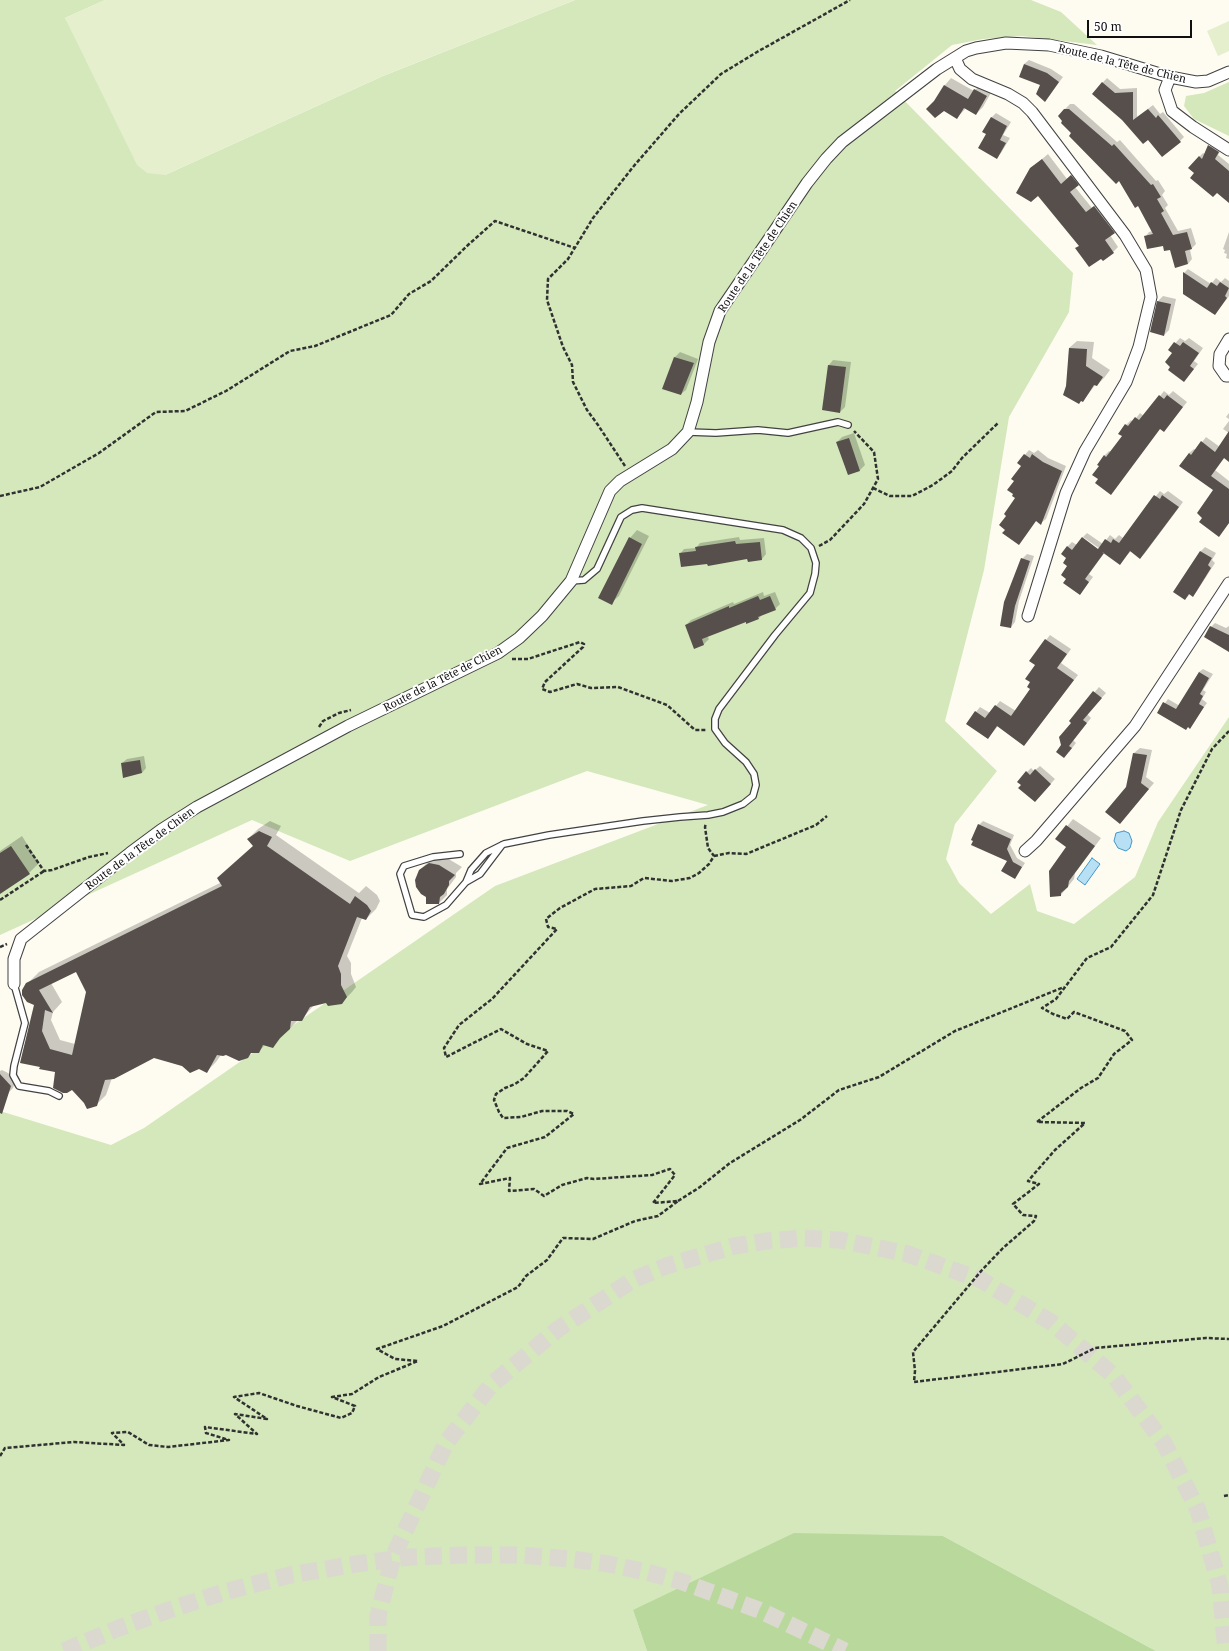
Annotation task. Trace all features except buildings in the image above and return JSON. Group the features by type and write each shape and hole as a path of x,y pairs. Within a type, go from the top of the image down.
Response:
{"street":[{"name":"Route de la Tête de Chien","path":"14,984 14,959 20,939 130,853 197,807 348,726 498,653 519,638 542,616 570,580 610,491 630,474 672,449 688,432 697,402 709,342 720,311 808,183 842,142 947,62 966,51 1006,43 1048,45 1101,56 1170,77 1196,82 1208,81 1229,72"},
{"path":"955,58 960,69 972,79 1008,94 1023,103 1032,112 1125,235 1146,270 1151,297 1139,348 1126,382 1085,451 1066,493 1028,616"},
{"path":"1170,77 1165,90 1172,111 1193,127 1229,150"},
{"path":"1229,339 1220,354 1219,366 1226,376 1229,376"},
{"path":"1025,852 1135,726 1229,583"}],"lane":[{"path":"688,432 716,433 758,430 788,433 838,422 848,425"},
{"path":"460,854 433,857 404,866 400,874 412,915 424,917 446,905 466,882 471,870 486,853 504,844 549,835 643,821 708,815 723,812 743,804 752,796 756,785 754,774 746,762 725,743 715,729 715,719 719,709 775,635 810,592 815,574 816,563 811,548 801,538 783,530 642,508 632,510 621,517 597,569 584,580 570,580"},
{"path":"466,882 480,874 504,844"},
{"path":"14,984 25,1023 13,1074 19,1086 49,1091 59,1096"}],"path":[{"path":"630,474 587,410 573,382 572,366 563,348 547,300 548,279 568,259 593,218 633,167 679,114 721,74 763,48 850,0"},
{"path":"0,496 40,487 99,453 156,412 185,411 226,391 290,352 315,346 391,315 409,294 431,281 468,244 495,221 575,248"},
{"path":"873,488 890,496 912,496 934,485 952,471 962,458 998,423"},
{"path":"811,548 822,545 830,540 864,504 878,479 874,452 848,425"},
{"path":"498,653 508,659 528,659 580,642 584,644 583,647 545,682 542,689 550,692 577,684 591,688 618,687 667,705 695,730 715,729"},
{"path":"1229,731 1212,749 1182,810 1153,894 1112,947 1087,958 1064,986 1056,999 1042,1008 1067,1019 1074,1012 1125,1031 1132,1040 1114,1054 1098,1078 1081,1088 1037,1122 1085,1123 1054,1150 1028,1181 1039,1184 1013,1204 1023,1215 1036,1216 1034,1221 1003,1248 982,1270 913,1352 915,1370 914,1382 1063,1364 1095,1348 1206,1338 1229,1339"},
{"path":"708,815 705,827 708,848 714,856"},
{"path":"678,1201 653,1203 675,1175 670,1169 652,1175 594,1179 587,1178 562,1185 544,1196 534,1189 509,1192 510,1178 480,1184 507,1148 545,1137 574,1114 567,1111 542,1111 521,1117 503,1118 494,1100 496,1094 524,1078 548,1051 527,1044 501,1029 446,1057 444,1048 459,1025 492,999 557,929 548,926 546,919 560,908 595,889 631,886 644,878 672,881 690,878 699,873 709,864 714,856 729,853 746,854 816,825 827,816"},
{"path":"26,845 44,871"},
{"path":"0,900 44,871 115,852 130,853"},
{"path":"0,1456 5,1448 74,1442 124,1445 112,1433 128,1432 149,1445 168,1447 229,1440 206,1432 204,1427 257,1434 234,1414 267,1419 234,1397 259,1393 297,1406 341,1418 352,1413 354,1406 332,1397 352,1394 379,1377 418,1361 395,1359 377,1349 443,1326 518,1287 526,1276 547,1260 563,1238 593,1239 635,1221 658,1216 700,1187 730,1163 800,1120 839,1090 879,1077 955,1031 1064,986"},
{"path":"1224,1496 1229,1495"}],"green space":[{"path":"0,0 105,0 65,18 165,175 383,76 575,0 1031,0 1061,12 1097,45 1022,36 983,39 952,45 895,91 1073,273 1069,312 1009,417 984,570 945,721 997,771 955,824 946,859 959,883 991,914 1030,884 1037,911 1074,924 1135,877 1158,822 1229,717 1229,1651 1156,1651 943,1536 633,1610 647,1651 0,1651 0,1111 111,1145 144,1128 495,886 708,805 587,771 350,861 252,820 0,935"},
{"path":"105,0 575,0 383,76 165,175 147,173 137,165 65,18"},
{"path":"1229,21 1229,51 1218,56 1207,31"},
{"path":"1229,82 1229,136 1194,119 1184,106 1186,96 1204,93"},
{"path":"794,1533 943,1536 1156,1651 647,1651 633,1610"}],"water":[{"path":"1124,831 1129,833 1132,841 1130,848 1126,851 1118,848 1114,841 1116,833"},
{"path":"1092,858 1100,864 1085,885 1077,879"}],"tunnel":[{"path":"378,1651 378,1616 393,1557 446,1443 491,1385 558,1329 633,1280 666,1266 734,1246 803,1238 840,1240 908,1254 981,1280 1051,1322 1113,1375 1164,1443 1198,1510 1220,1586 1226,1651"},
{"path":"64,1651 119,1628 172,1609 224,1592 290,1575 410,1557 464,1555 520,1555 571,1559 609,1564 646,1572 680,1581 759,1610 845,1651"}]}
